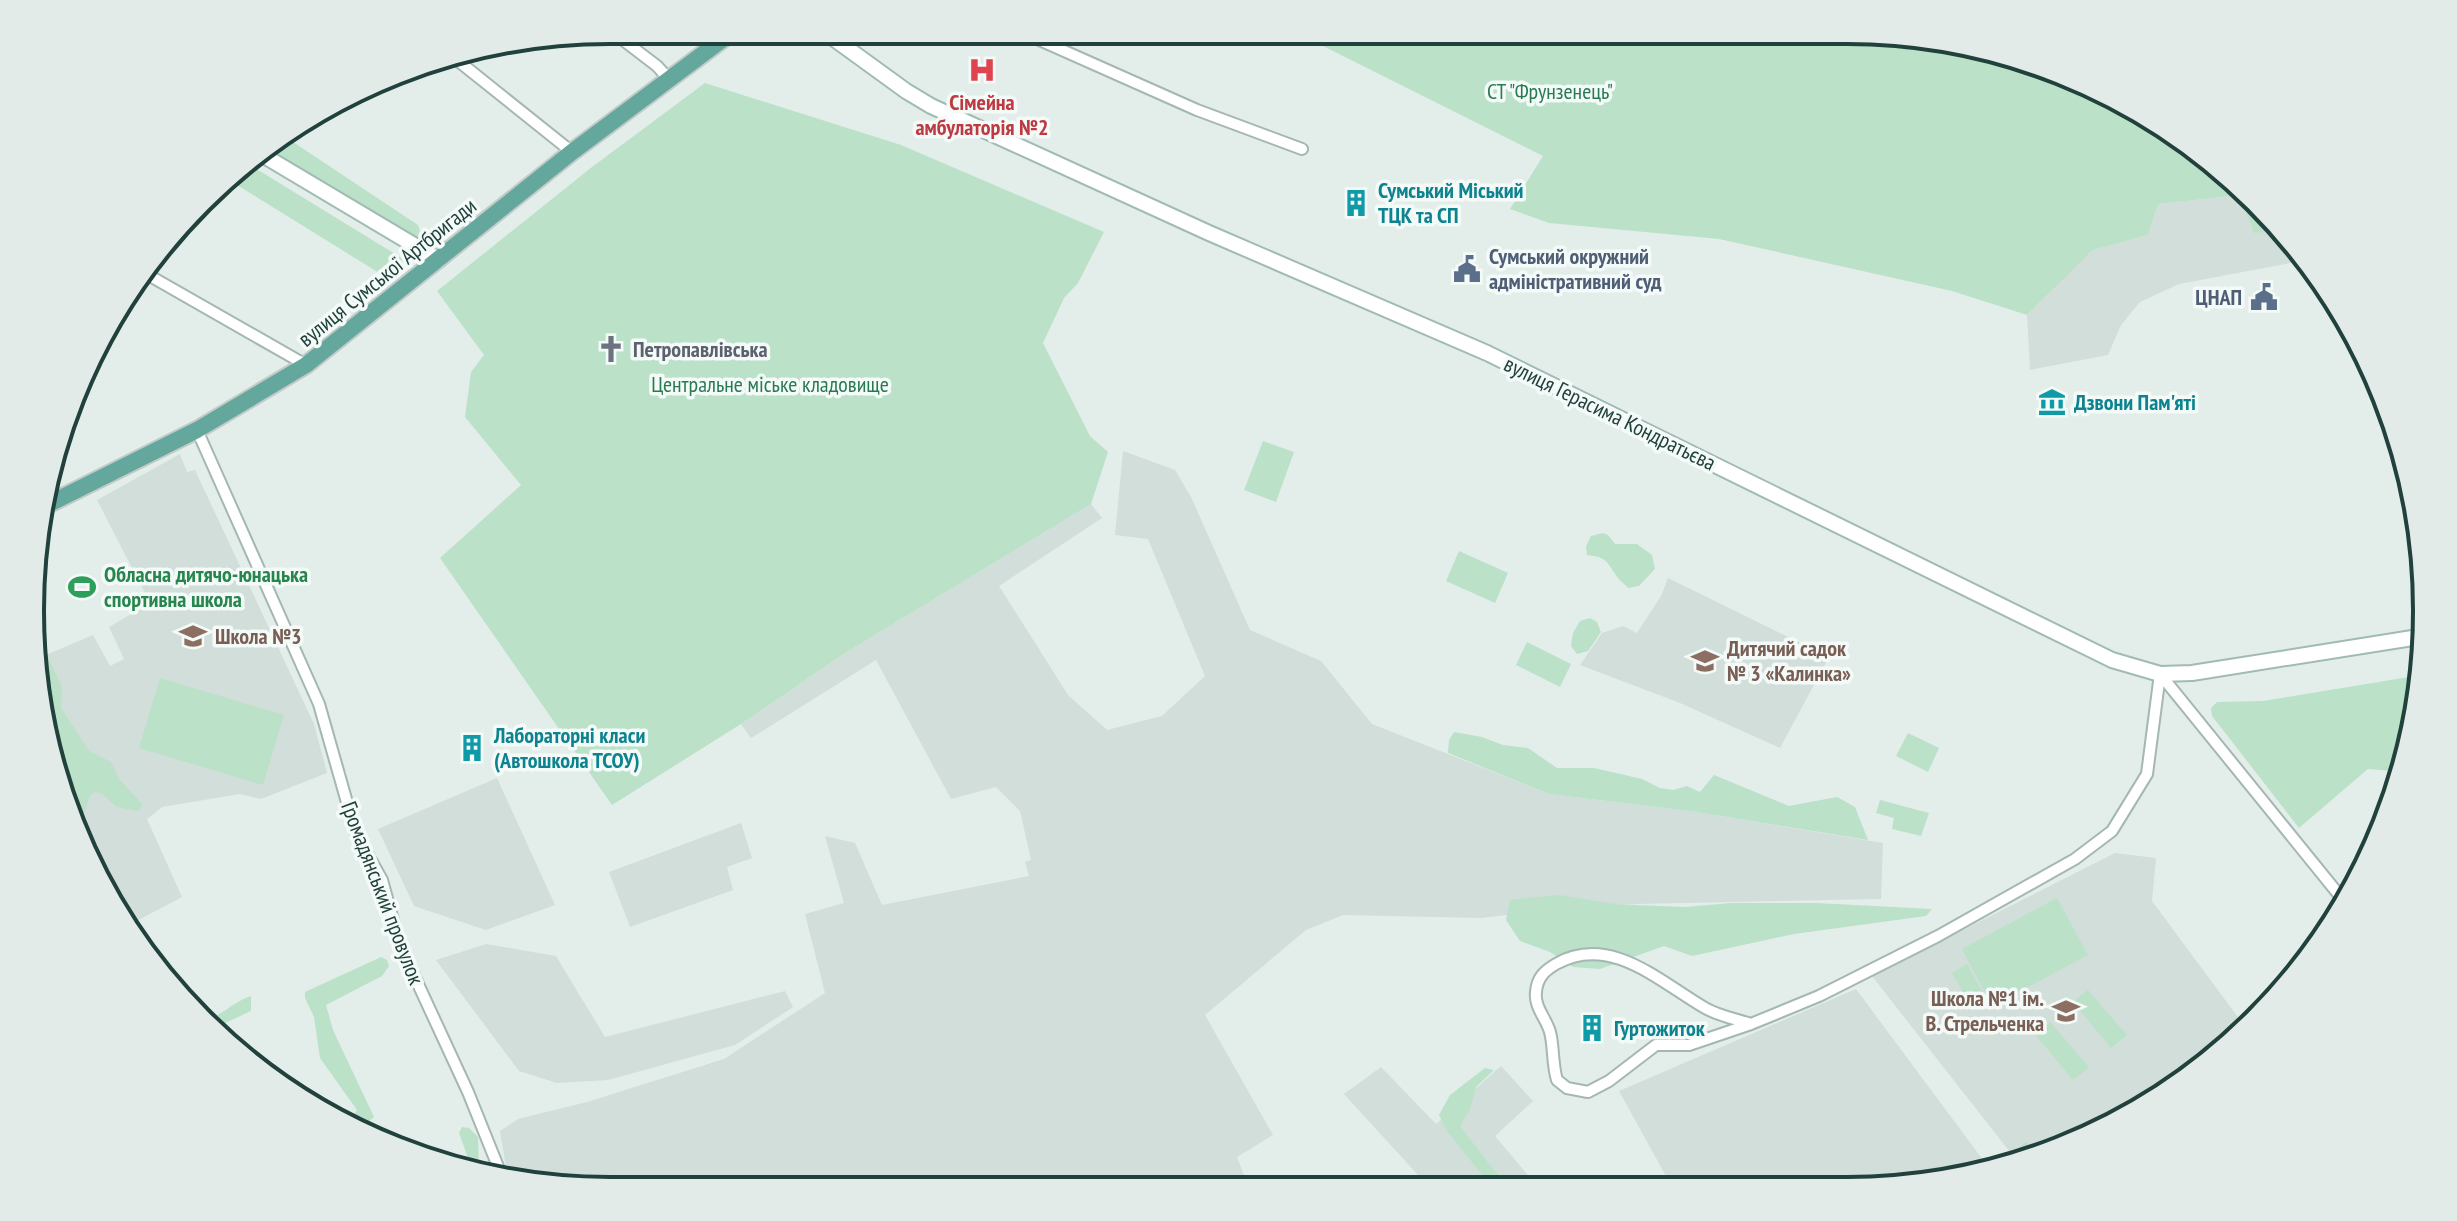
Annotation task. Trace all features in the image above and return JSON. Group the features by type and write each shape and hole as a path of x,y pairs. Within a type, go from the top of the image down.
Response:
{"main road":[{"name":"вулиця Сумської Артбригади","path":"55,501 197,430 306,365 572,152 715,44"},
{"name":"вулиця Герасима Кондратьєва","path":"841,44 931,106 1209,233 1487,353 2112,660 2160,674 2192,673 2412,638"},
{"path":"269,159 439,260"}],"street":[{"path":"628,44 668,78"},
{"path":"1048,44 1197,110 1302,149"},
{"path":"462,64 572,152"},
{"path":"153,277 306,365"},
{"name":"Громадянський провулок","path":"197,430 319,704 356,834 382,880 400,945 468,1092 498,1165"},
{"path":"2160,674 2338,893"},
{"path":"1751,1024 1708,1010 1638,965 1614,958 1584,954 1564,960 1544,971 1536,991 1536,1003 1550,1033 1557,1080 1562,1086 1588,1092 1656,1045 1689,1045 1751,1024 1819,996 1938,936 2075,859 2112,831 2147,774 2160,674"}],"shaded area":[{"path":"2232,196 2293,262 2179,284 2140,302 2121,325 2108,355 2030,370 2027,315 2093,250 2148,235 2158,204"},
{"path":"1123,451 1175,470 1191,497 1250,630 1321,661 1372,724 1549,794 1690,811 1883,843 1881,899 1588,905 1482,918 1343,915 1306,930 1205,1015 1273,1135 1237,1157 1245,1177 610,1177 573,1176 506,1167 500,1131 518,1119 587,1102 724,1059 825,993 805,914 844,903 825,836 855,843 882,905 1029,876 1025,862 1031,860 1020,811 996,787 951,799 876,660 751,738 741,724 845,653 1091,504 1102,518 999,586 1068,695 1107,730 1162,716 1205,676 1148,539 1115,535"},
{"name":"Школа №3","path":"180,454 187,472 195,470 314,724 327,773 261,799 240,794 162,807 147,819 182,897 137,921 102,861 74,793 55,721 46,655 93,635 110,666 124,659 109,627 150,603 97,500"},
{"name":"Дитячий садок № 3 «Калинка»","path":"1668,578 1829,657 1780,748 1680,703 1580,665 1602,633 1623,626 1637,633 1661,596"},
{"path":"497,778 555,905 486,930 414,906 378,829"},
{"path":"741,823 752,858 727,867 733,890 630,927 609,872"},
{"name":"Школа №1 ім. В. Стрельченка","path":"2115,853 2156,858 2152,901 2239,1018 2191,1060 2130,1101 2063,1134 2010,1153 1872,976"},
{"path":"486,944 556,956 605,1037 785,991 793,1007 735,1045 608,1080 557,1083 519,1071 436,960"},
{"path":"1856,989 1983,1160 1884,1176 1666,1177 1619,1091"},
{"path":"1501,1066 1533,1101 1495,1136 1530,1177 1420,1177 1344,1094 1381,1067 1436,1124"}],"green space":[{"name":"СТ \"Фрунзенець\"","path":"1319,44 1846,44 1884,45 1957,55 2029,74 2097,102 2161,139 2232,196 2158,204 2148,235 2093,250 2027,315 1952,291 1719,239 1549,223 1510,209 1543,156"},
{"name":"Центральне міське кладовище","path":"705,83 901,145 1104,232 1078,283 1064,298 1043,343 1090,436 1108,452 1091,504 845,653 741,724 612,805 440,558 521,485 465,417 471,372 484,355 437,291 592,167"},
{"path":"292,142 418,225 418,238 412,240 272,156"},
{"path":"256,169 405,260 399,273 384,276 237,185"},
{"path":"2245,208 2267,231 2254,233"},
{"path":"1263,441 1294,452 1276,502 1244,490"},
{"path":"1603,533 1615,544 1637,544 1652,555 1655,569 1639,586 1628,588 1606,562 1587,555 1586,546 1591,536"},
{"path":"1459,551 1508,573 1495,603 1446,581"},
{"path":"1590,618 1597,622 1601,632 1588,651 1577,654 1571,646 1573,633 1580,621"},
{"path":"1527,642 1571,664 1560,687 1516,665"},
{"path":"46,653 62,687 61,708 89,751 111,762 119,779 143,805 138,811 117,807 102,794 95,792 90,796 83,816 63,757"},
{"path":"2409,677 2390,771 2368,769 2299,828 2212,716 2211,708 2217,702 2263,701"},
{"path":"160,678 284,715 263,785 139,748"},
{"path":"1454,732 1528,748 1557,768 1594,768 1642,779 1660,788 1673,790 1687,786 1700,792 1714,775 1789,806 1837,797 1855,807 1868,840 1690,811 1549,794 1448,753 1449,740"},
{"path":"1908,733 1939,748 1928,772 1896,756"},
{"path":"1880,800 1929,813 1921,836 1892,829 1894,818 1876,813"},
{"path":"1559,895 1614,904 1685,907 1731,903 1816,903 1932,909 1926,916 1794,934 1692,956 1664,946 1600,969 1573,967 1550,952 1520,941 1506,920 1510,900"},
{"path":"2057,898 2088,955 1992,1006 1962,949"},
{"path":"381,957 387,960 389,966 382,976 326,1005 333,1030 374,1117 368,1122 353,1115 357,1110 320,1058 314,1017 305,992"},
{"path":"1967,964 1983,993 1969,1002 1952,973"},
{"path":"2088,990 2127,1035 2111,1048 2073,1002"},
{"path":"251,996 251,1011 224,1024 215,1016"},
{"path":"2050,1022 2089,1067 2073,1080 2035,1034"},
{"path":"1485,1068 1494,1070 1476,1087 1470,1109 1460,1126 1501,1177 1484,1177 1447,1131 1439,1115 1450,1095"},
{"path":"462,1127 469,1128 478,1137 479,1161 467,1159 459,1133"},
{"path":"2026,1142 2030,1147 2029,1147 2014,1152"}],"place":[{"name":"Сімейна амбулаторія №2","path":"982,70"},
{"name":"Сумський Міський ТЦК та СП","path":"1356,203"},
{"name":"Сумський окружний адміністративний суд","path":"1467,269"},
{"name":"ЦНАП","path":"2264,297"},
{"name":"Петропавлівська","path":"611,349"},
{"name":"Дзвони Пам'яті","path":"2052,402"},
{"name":"Обласна дитячо-юнацька спортивна школа","path":"82,587"},
{"name":"Школа №3","path":"193,636"},
{"name":"Дитячий садок № 3 «Калинка»","path":"1705,661"},
{"name":"Лабораторні класи (Автошкола ТСОУ)","path":"472,748"},
{"name":"Школа №1 ім. В. Стрельченка","path":"2066,1011"},
{"name":"Гуртожиток","path":"1592,1028"}]}
